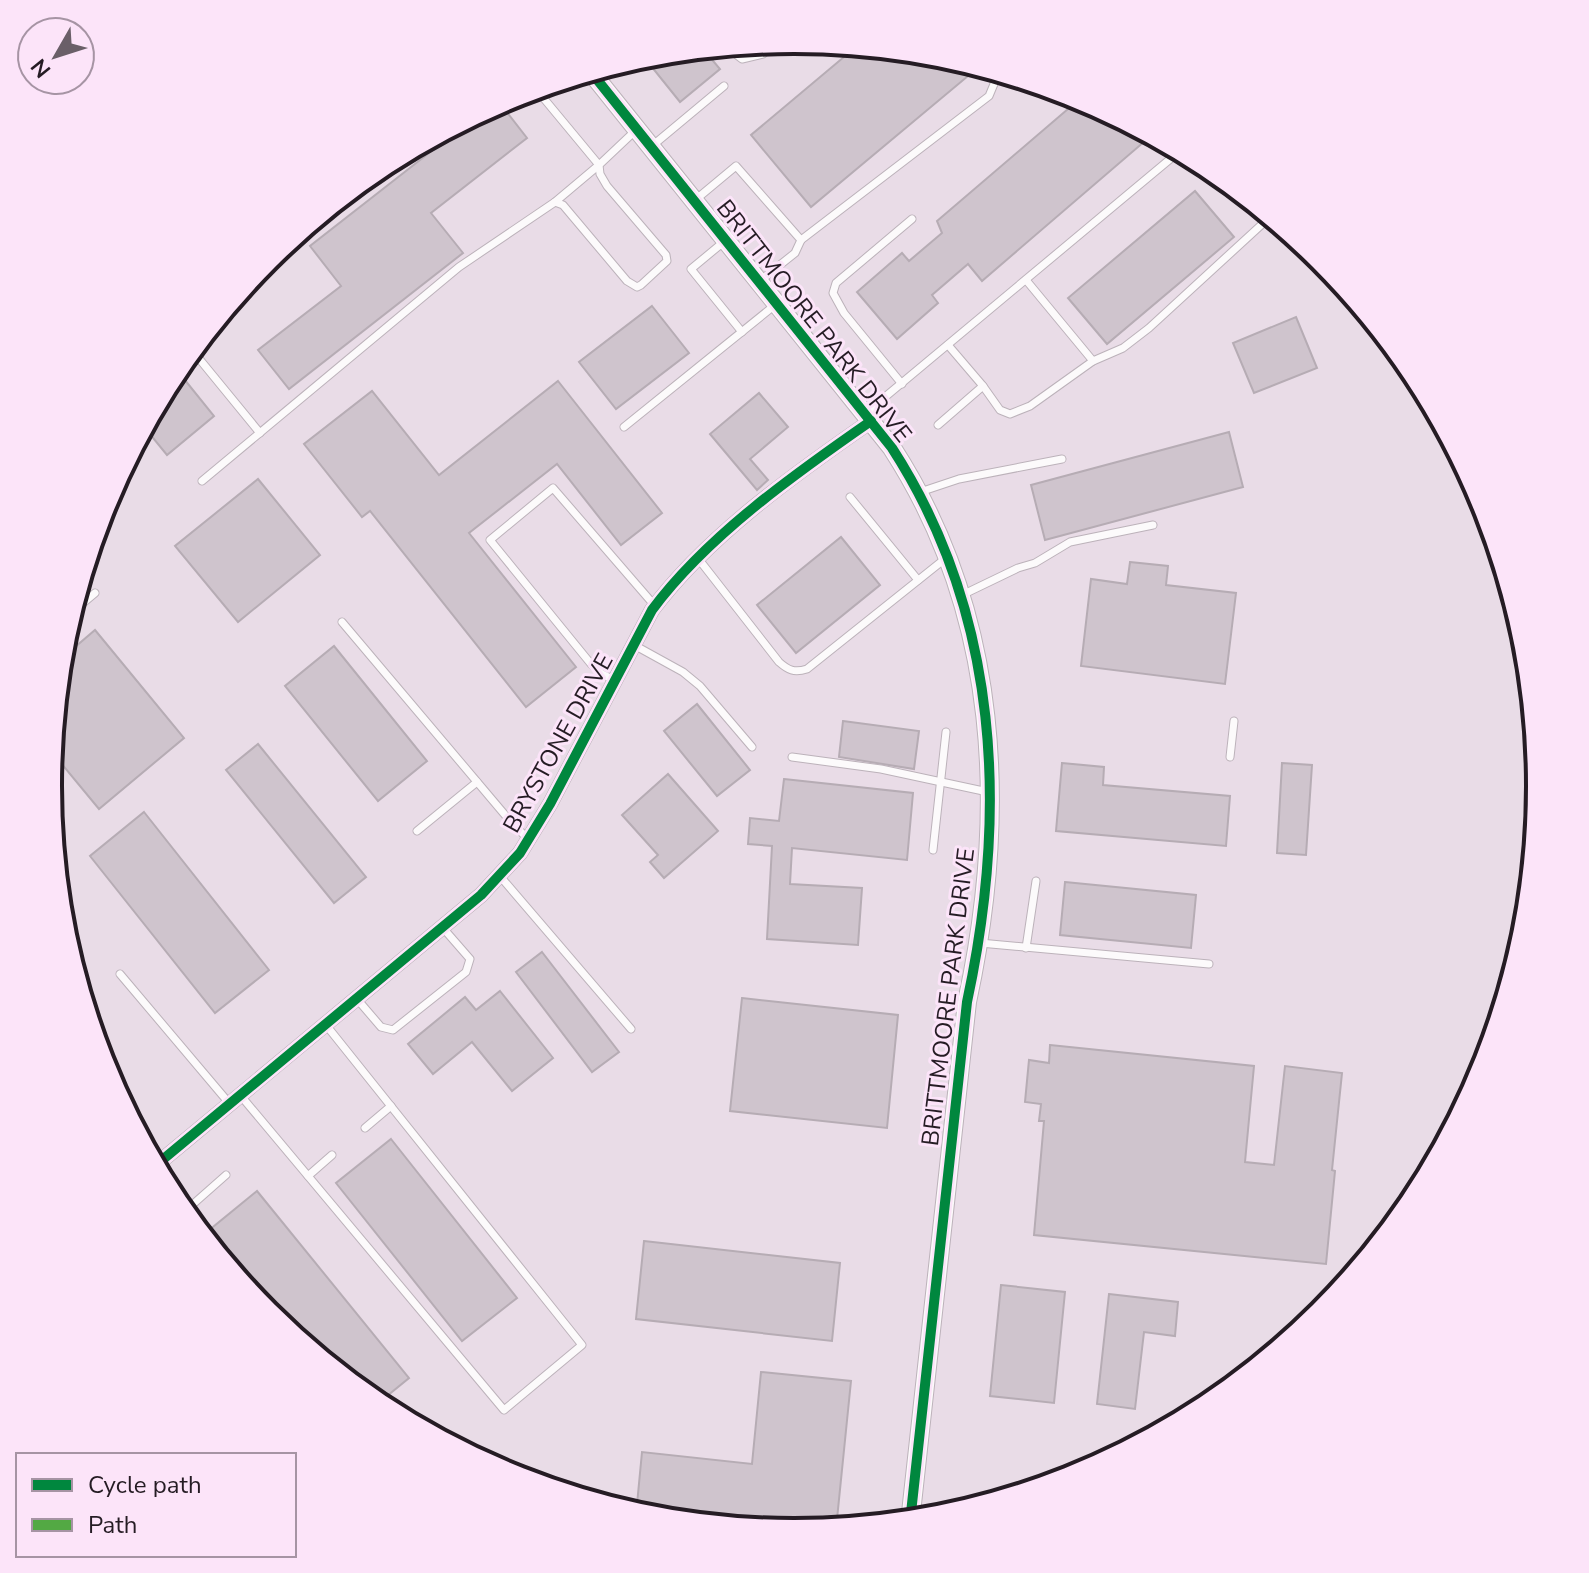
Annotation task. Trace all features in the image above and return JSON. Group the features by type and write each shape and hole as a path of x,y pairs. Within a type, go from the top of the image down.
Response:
{"street":[{"name":"BRITTMOORE PARK DRIVE","path":"598,81 892,448 948,556 962,595 978,662 987,715 986,888 980,943 965,1017 911,1509"},
{"name":"BRYSTONE DRIVE","path":"164,1159 481,895 520,853 550,804 655,606 697,557 868,417"}],"lane":[{"path":"760,282 795,253 801,240 989,96 994,82"},
{"path":"650,147 724,86"},
{"path":"544,99 599,165 607,186 666,255 667,261 641,285 631,284 563,205 555,202"},
{"path":"202,481 459,267 555,202 637,130"},
{"path":"868,417 902,384 1171,158"},
{"path":"694,201 736,166 801,240"},
{"path":"902,384 844,313 833,293 836,283 912,219"},
{"path":"948,345 1000,410 1010,414 1030,406 1093,361 1123,348 1262,224"},
{"path":"726,240 691,269 742,332"},
{"path":"1026,280 1093,361"},
{"path":"624,427 777,303"},
{"path":"199,361 260,433"},
{"path":"938,425 983,386"},
{"path":"918,493 959,479 1062,459"},
{"path":"615,681 591,664 490,540 553,488 655,606"},
{"path":"850,497 918,580"},
{"path":"962,595 1035,563 1070,542 1153,525"},
{"path":"697,557 779,662 796,672 807,669 948,556"},
{"path":"86,600 95,593"},
{"path":"342,622 528,839"},
{"path":"634,645 683,672 700,686 752,747"},
{"path":"1230,757 1234,721"},
{"path":"933,850 946,732"},
{"path":"792,757 881,769 988,792"},
{"path":"417,831 477,782"},
{"path":"499,875 510,884 631,1029"},
{"path":"1026,948 1036,881"},
{"path":"357,999 381,1027 393,1030 466,972 470,959 442,926"},
{"path":"980,943 1209,964"},
{"path":"120,974 308,1176 504,1410 582,1345 326,1025"},
{"path":"365,1128 391,1106"},
{"path":"308,1176 332,1155"},
{"path":"193,1204 226,1175"}],"building":[{"path":"845,56 890,60 969,75 811,207 751,135"},
{"path":"711,59 720,69 680,102 653,68"},
{"path":"1069,108 1143,143 982,281 968,264 932,295 938,303 897,339 857,292 902,253 909,261 942,233 937,221"},
{"path":"508,113 527,138 431,213 463,253 289,389 258,350 341,286 310,246 435,149 471,130"},
{"path":"1195,191 1234,237 1107,344 1068,298"},
{"path":"652,306 689,353 616,409 579,362"},
{"path":"1296,317 1317,368 1254,393 1233,343"},
{"path":"185,380 214,416 167,455 152,436"},
{"path":"558,381 662,513 621,545 557,464 469,533 576,667 526,707 370,511 362,517 304,444 372,391 439,475"},
{"path":"759,393 788,427 750,459 768,480 757,490 710,434"},
{"path":"1229,432 1243,487 1045,540 1031,485"},
{"path":"258,479 320,555 238,622 175,546"},
{"path":"841,537 880,585 796,653 757,605"},
{"path":"1130,562 1168,566 1166,585 1236,593 1225,684 1081,666 1091,579 1127,584"},
{"path":"95,630 184,738 99,809 63,765 68,691 76,647"},
{"path":"334,646 427,761 378,801 285,686"},
{"path":"697,704 750,770 717,796 664,731"},
{"path":"843,721 919,731 914,769 839,757"},
{"path":"258,744 366,877 334,903 226,770"},
{"path":"1062,763 1104,767 1103,785 1230,796 1226,846 1056,831"},
{"path":"1282,763 1312,765 1306,855 1277,853"},
{"path":"668,774 718,831 664,878 650,862 658,855 622,815"},
{"path":"784,779 913,793 907,860 792,848 790,884 862,888 858,945 767,939 772,846 748,844 750,818 779,821"},
{"path":"144,812 269,970 215,1013 90,856"},
{"path":"1065,882 1196,895 1191,948 1060,935"},
{"path":"542,952 619,1052 592,1072 516,972"},
{"path":"500,991 553,1058 512,1091 472,1042 433,1074 408,1044 465,997 476,1010"},
{"path":"742,998 898,1015 887,1128 730,1111"},
{"path":"1050,1045 1254,1066 1245,1162 1274,1165 1285,1066 1342,1073 1326,1264 1034,1235 1044,1121 1039,1121 1041,1104 1025,1102 1029,1060 1049,1063"},
{"path":"391,1139 517,1298 462,1341 336,1183"},
{"path":"257,1191 409,1378 387,1396 349,1368 277,1304 211,1229"},
{"path":"644,1241 840,1263 832,1341 636,1319"},
{"path":"1001,1285 1065,1292 1054,1403 990,1396"},
{"path":"1109,1294 1178,1302 1175,1336 1144,1332 1135,1409 1097,1404"},
{"path":"761,1372 851,1381 837,1517 747,1517 699,1513 637,1502 642,1452 752,1464"}],"cycle path":[{"path":"598,81 892,448 928,512 955,578 974,647 985,716 990,787 988,859 980,930 967,1002 911,1509"},
{"path":"164,1159 481,895 520,853 550,804 652,610 674,583 754,507 871,421"}]}
